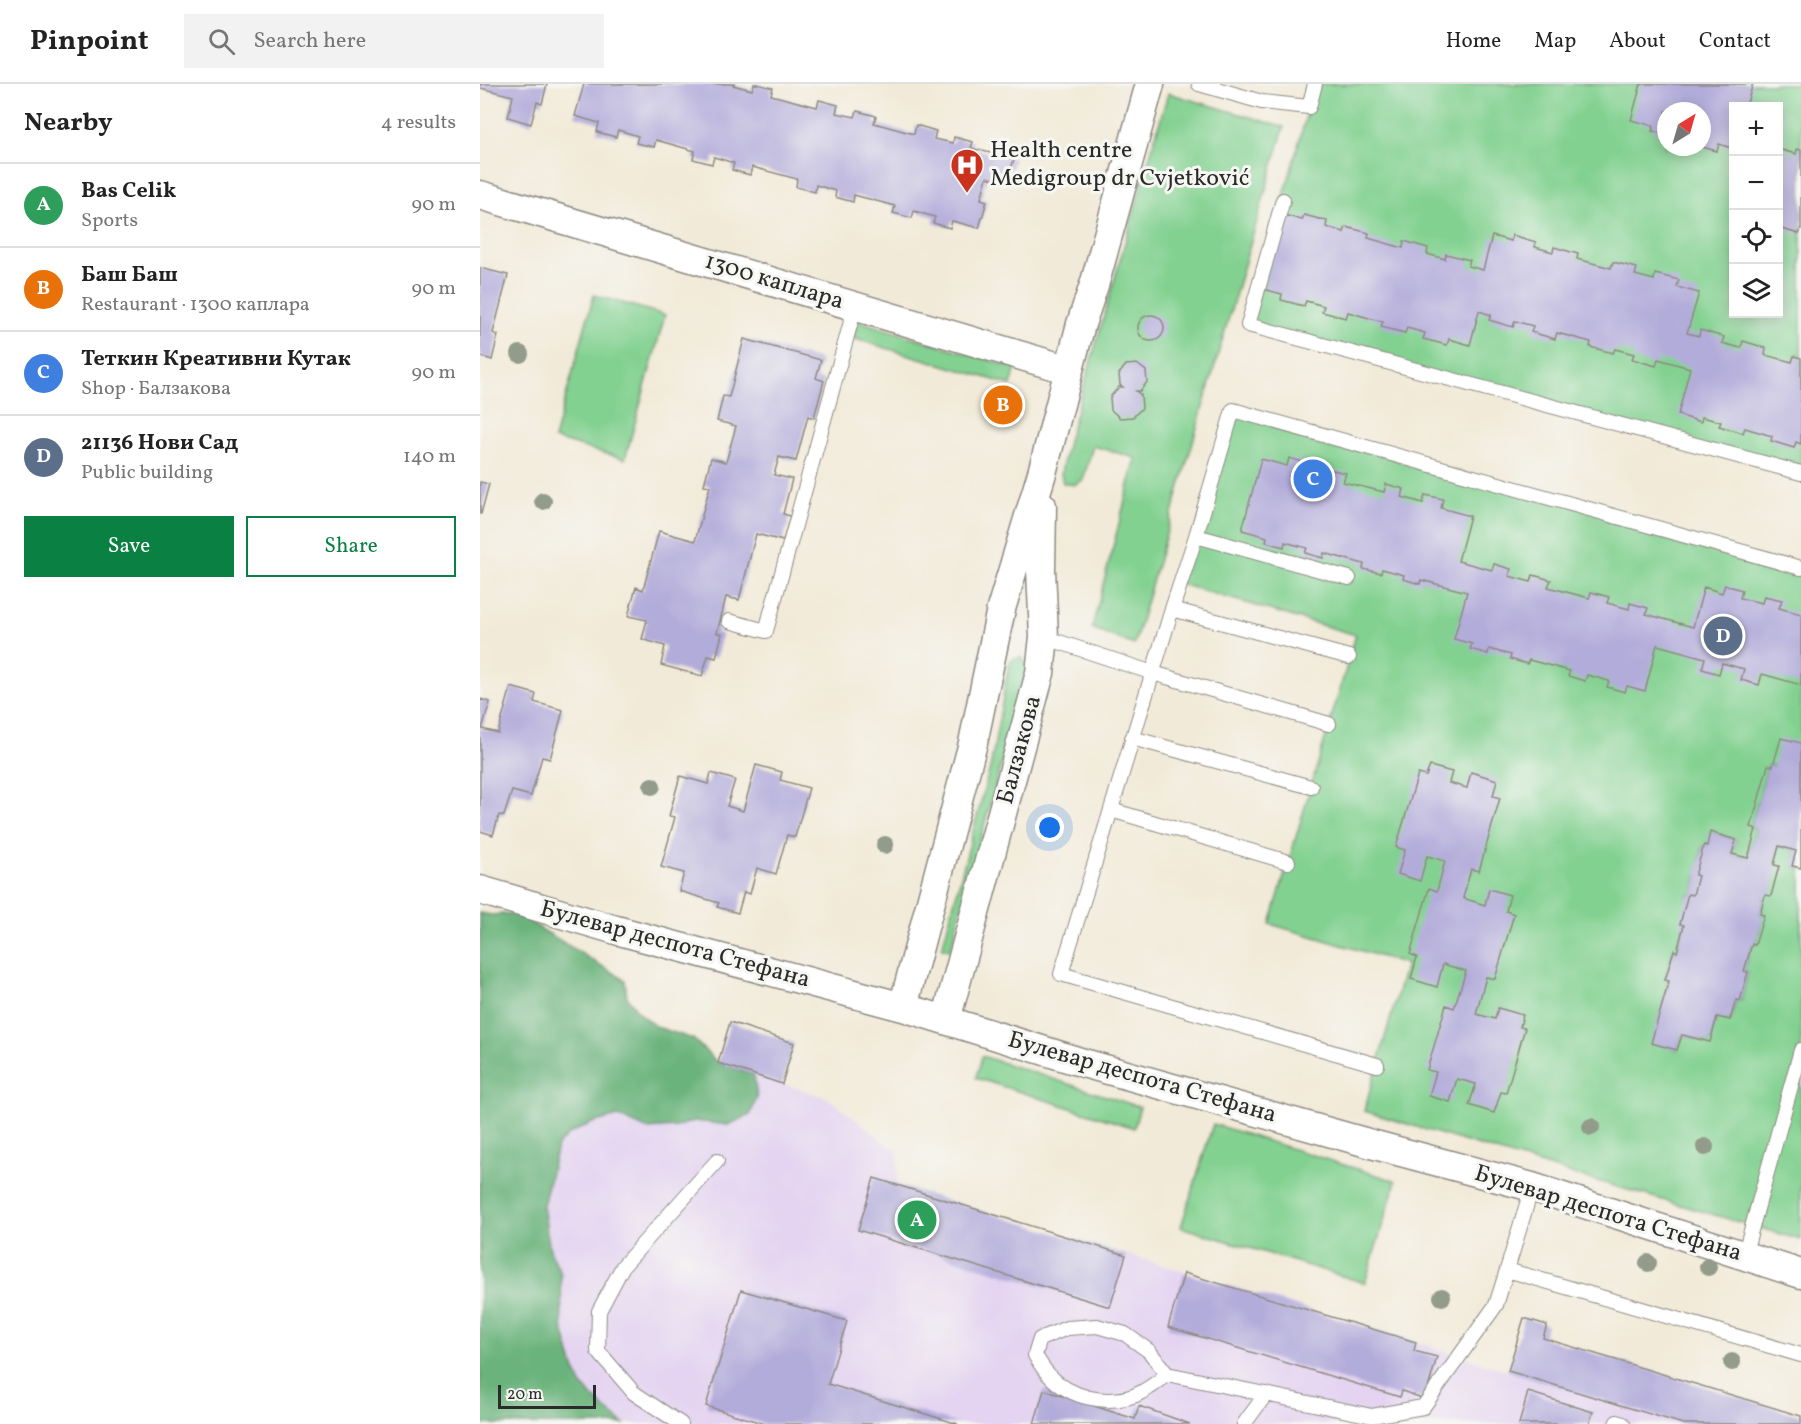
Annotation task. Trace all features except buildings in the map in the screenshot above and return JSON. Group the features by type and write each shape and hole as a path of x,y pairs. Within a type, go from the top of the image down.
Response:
{"street":[{"name":"Балзакова","path":"903,1007 973,743 1001,609 1042,473 1068,370 1150,84"},
{"name":"1300 каплара","path":"480,195 1068,370"},
{"name":"Балзакова","path":"946,1020 1040,673 1044,637 1041,569 1042,473"},
{"name":"Булевар деспота Стефана","path":"480,891 903,1007 1087,1064 1532,1187 1801,1274"}],"lane":[{"path":"1199,84 1262,102 1309,107 1315,84"},
{"path":"1283,200 1248,325 1801,473"},
{"path":"729,621 766,631 855,307"},
{"path":"1377,1065 1060,974 1233,410 1801,568"},
{"path":"1196,536 1348,578"},
{"path":"1172,609 1349,657"},
{"path":"1044,637 1152,673 1329,724"},
{"path":"1132,738 1311,787"},
{"path":"1111,810 1288,862"},
{"path":"1744,1256 1801,1050"},
{"path":"681,1424 634,1393 598,1351 599,1311 623,1266 717,1161"},
{"path":"1167,1374 1136,1395 1113,1400 1089,1398 1067,1390 1048,1375 1035,1355 1040,1339 1067,1328 1097,1326 1125,1334 1149,1351 1167,1374 1372,1416 1423,1407 1496,1305 1532,1187"},
{"path":"1507,1270 1801,1355"},
{"path":"1244,1424 1266,1394"},
{"path":"1616,1424 1617,1422 1623,1424"}],"shaded area":[{"path":"754,1075 828,1098 898,1152 897,1185 1508,1371 1524,1318 1547,1325 1544,1338 1801,1416 1801,1424 624,1424 605,1409 581,1384 573,1366 562,1325 561,1274 550,1250 543,1206 557,1146 569,1134 592,1123 618,1116 646,1129 676,1127 694,1121 729,1125 757,1098"}],"green space":[{"path":"1315,84 1801,84 1801,473 1248,325"},
{"path":"1168,93 1284,127 1134,645 1092,628 1136,458 1093,446 1083,480 1074,485 1063,483 1061,473 1068,441"},
{"path":"594,295 665,315 625,459 554,439"},
{"path":"858,321 1016,368 1011,385 852,338"},
{"path":"1234,409 1801,568 1801,743 1773,766 1768,765 1751,827 1756,829 1748,858 1732,854 1736,840 1711,832 1707,846 1703,846 1693,895 1688,894 1684,925 1677,952 1673,951 1665,980 1669,981 1652,1042 1677,1050 1682,1035 1710,1042 1717,1017 1731,1020 1736,1000 1741,1001 1748,972 1744,971 1752,944 1756,944 1763,915 1760,914 1779,846 1796,851 1793,866 1801,868 1801,1240 1364,1111 1406,964 1270,924 1356,635 1180,584"},
{"path":"1021,657 1028,666 950,950 942,948 991,764 1008,670 1011,660"},
{"path":"480,913 491,915 515,913 625,980 627,997 640,1014 657,1027 693,1039 718,1063 754,1075 757,1098 750,1115 728,1125 694,1121 676,1127 646,1129 618,1116 592,1123 569,1134 557,1146 543,1206 550,1250 561,1274 562,1325 581,1384 605,1409 624,1424 480,1424"},
{"path":"982,1056 1140,1107 1134,1128 976,1078"},
{"path":"1213,1124 1396,1181 1365,1283 1181,1227"}],"place":[{"name":"Health centre Medigroup dr Cvjetković","path":"967,194"},
{"name":"Баш Баш","path":"1003,405"},
{"name":"Теткин Креативни Кутак","path":"1313,479"},
{"name":"21136 Нови Сад","path":"1723,636"},
{"name":"Bas Celik","path":"917,1220"}]}
